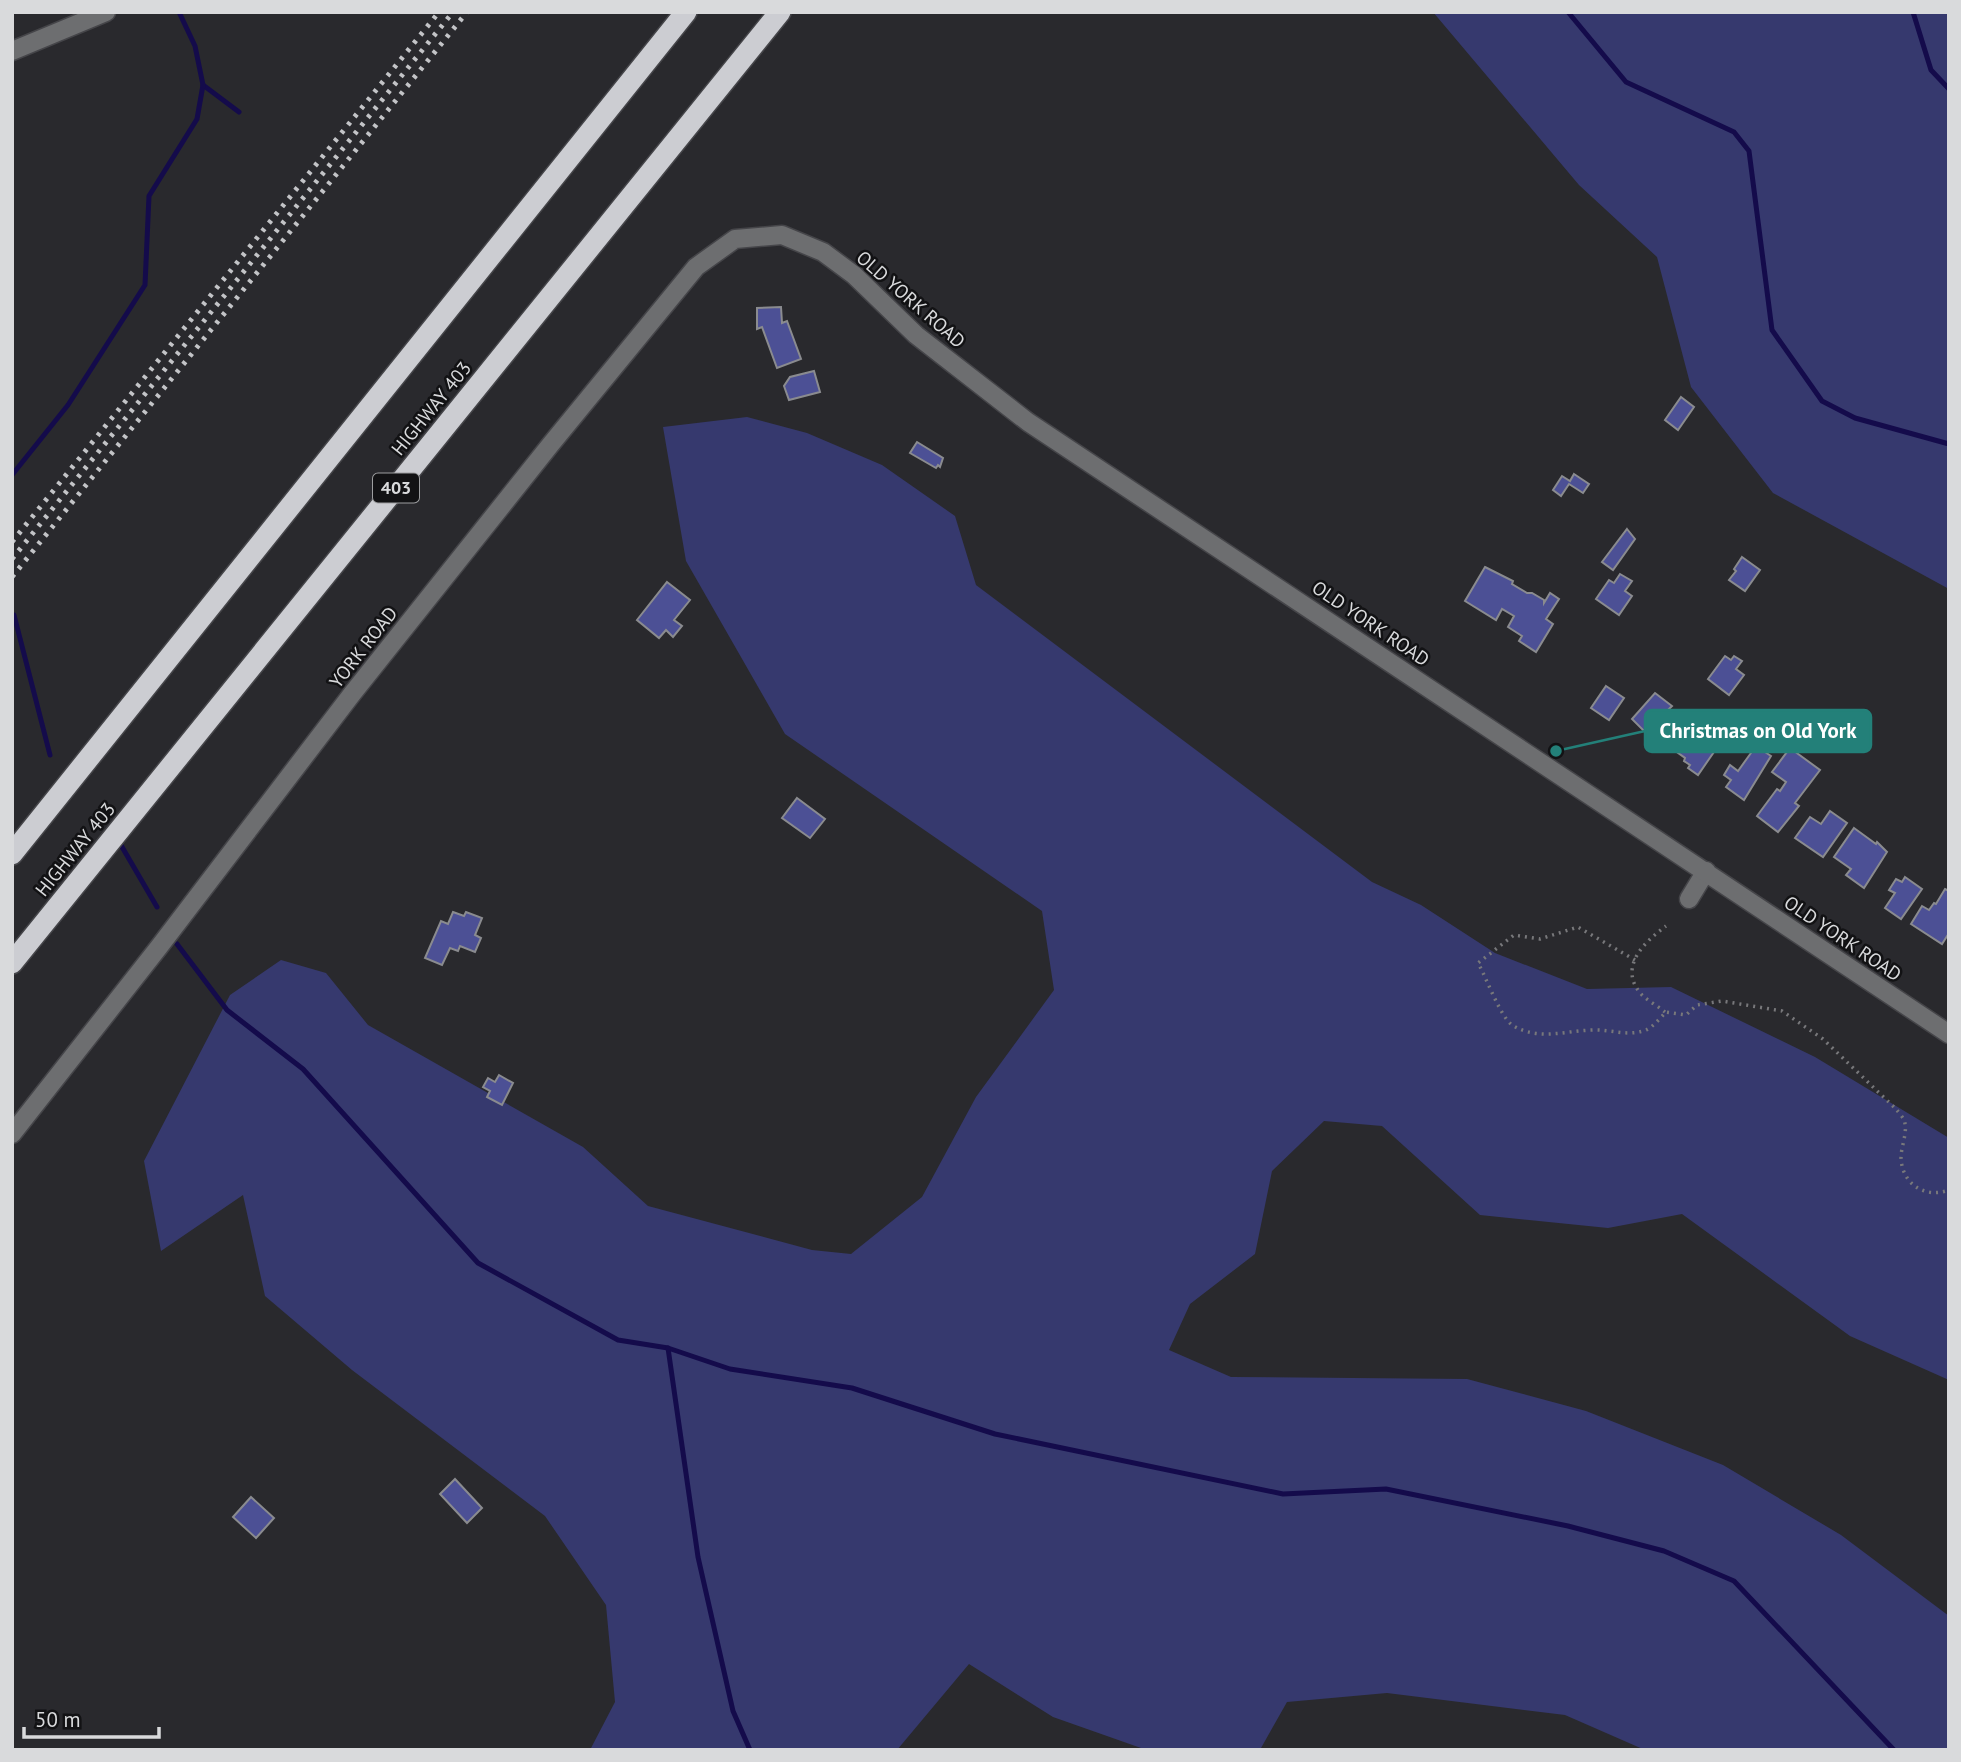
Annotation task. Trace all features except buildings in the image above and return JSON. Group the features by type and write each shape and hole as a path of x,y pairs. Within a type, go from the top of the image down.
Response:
{"highway":[{"path":"12,854 686,12"},
{"name":"HIGHWAY 403","path":"12,963 780,12"}],"street":[{"path":"12,51 106,12"},
{"name":"OLD YORK ROAD","path":"782,235 823,252 854,275 916,335 1028,422 1949,1034"},
{"name":"YORK ROAD","path":"12,1134 352,694 696,267 735,239 782,235"},
{"path":"1689,899 1706,871"}],"path":[{"path":"1666,926 1644,942 1637,953 1632,974 1642,995 1666,1012 1686,1014 1697,1005 1722,1001 1782,1011 1823,1039 1896,1109 1905,1123 1901,1158 1905,1175 1916,1188 1929,1193 1949,1190"},
{"path":"1635,960 1578,927 1540,939 1514,935 1478,964 1502,1015 1512,1024 1534,1034 1564,1035 1593,1030 1625,1034 1648,1030 1666,1012"}],"shaded area":[{"path":"1433,12 1949,12 1949,589 1773,493 1691,387 1657,257 1579,185"},
{"path":"747,417 807,433 882,465 955,516 976,585 1372,882 1421,905 1495,953 1587,989 1671,987 1815,1057 1949,1138 1949,1380 1850,1336 1682,1214 1608,1228 1480,1215 1382,1126 1324,1121 1272,1171 1255,1254 1190,1304 1169,1350 1231,1377 1467,1379 1586,1411 1723,1465 1841,1535 1949,1616 1949,1750 1645,1750 1565,1715 1387,1693 1287,1702 1261,1748 1141,1748 1053,1717 969,1664 897,1750 590,1750 615,1702 606,1605 545,1516 352,1370 265,1296 243,1195 161,1251 144,1161 230,995 281,960 326,973 368,1025 583,1147 648,1206 812,1250 851,1254 922,1197 976,1097 1054,990 1042,911 785,734 686,561 663,427"}],"waterway":[{"path":"12,475 68,405 145,285 149,196 197,119 203,85 195,46 179,12"},
{"path":"1568,12 1626,82 1734,132 1749,151 1772,330 1822,401 1855,418 1949,444"},
{"path":"1913,12 1931,70 1949,89"},
{"path":"203,85 239,112"},
{"path":"14,615 50,755"},
{"path":"118,840 157,907"},
{"path":"177,944 227,1010 303,1069 478,1263 618,1340 668,1348 730,1369 852,1388 995,1434 1283,1494 1386,1489 1568,1526 1664,1551 1734,1581 1894,1750"},
{"path":"668,1348 698,1557 733,1711 750,1750"}],"railway":[{"path":"12,542 439,12"},
{"path":"12,559 453,12"},
{"path":"12,577 467,12"}],"place":[{"name":"Christmas on Old York","path":"1556,751"}]}
